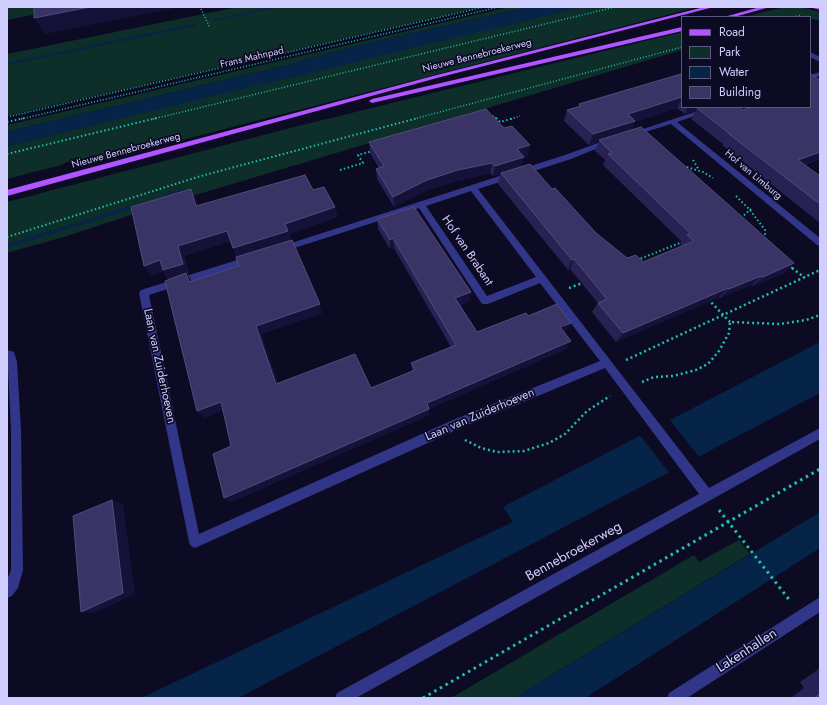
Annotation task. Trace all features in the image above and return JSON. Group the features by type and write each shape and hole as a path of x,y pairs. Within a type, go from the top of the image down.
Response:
{"main road":[{"name":"Nieuwe Bennebroekerweg","path":"7,193 435,77 711,7"},
{"path":"731,16 767,7"},
{"path":"815,7 820,8"},
{"name":"Nieuwe Bennebroekerweg","path":"249,128 459,82 681,29"}],"street":[{"path":"812,79 820,74"},
{"path":"272,252 421,205 714,108"},
{"name":"Hof van Limburg","path":"673,122 820,243"},
{"path":"472,187 708,496"},
{"name":"Hof van Brabant","path":"421,205 486,301 542,278"},
{"name":"Laan van Zuiderhoeven","path":"256,257 144,294 195,542 457,424 607,363"},
{"path":"7,354 10,355 12,362 16,430 17,570 13,583 7,591"},
{"name":"Bennebroekerweg","path":"342,698 820,433"},
{"name":"Lakenhallen","path":"674,698 820,604"}],"path":[{"path":"7,117 484,7"},
{"name":"Frans Mahnpad","path":"7,122 499,7"},
{"path":"7,154 615,7"},
{"path":"201,9 210,28"},
{"path":"7,238 201,176 681,47"},
{"path":"486,118 494,116 500,122 520,116"},
{"path":"340,170 363,163 358,155 373,151"},
{"path":"683,166 703,172 716,180"},
{"path":"734,195 750,210 765,230 765,242 762,244"},
{"path":"738,218 743,217 758,199 764,196"},
{"path":"632,262 689,238"},
{"path":"786,264 804,278"},
{"path":"607,363 625,361 820,270"},
{"path":"554,295 589,280"},
{"path":"702,294 730,322"},
{"path":"423,698 728,520 820,469"},
{"path":"728,520 802,616"}],"green space":[{"path":"7,7 38,7 37,14 7,20"},
{"path":"238,7 481,7 7,116 7,54"},
{"path":"509,7 529,7 361,45 288,65 7,132 7,125"},
{"path":"575,7 698,7 77,167 78,157 61,165 7,179 7,146"},
{"path":"784,7 801,7 820,12 820,21 811,18 811,16 799,15 748,16"},
{"path":"681,32 681,50 155,207 67,236 7,253 7,202 294,127"},
{"path":"739,540 750,554 514,698 451,698 694,555 699,562"}],"water":[{"path":"529,7 583,7 7,146 7,132 288,65 361,45"},
{"path":"820,342 820,393 238,698 141,698 513,522 503,507"},
{"path":"820,512 820,548 585,698 514,698"}],"pier":[{"path":"669,419 700,458 670,474 639,434"}],"building":[{"path":"34,7 90,7 34,18"},
{"path":"681,74 681,97 628,114 635,121 593,134 567,110 581,106 579,104"},
{"path":"811,75 820,80 820,152 798,160 820,176 820,204 697,108 740,108 743,110 748,108 811,108"},
{"path":"486,109 504,128 512,126 530,145 517,149 524,157 495,166 492,163 458,170 427,180 393,197 376,169 384,166 369,142"},
{"path":"641,127 794,263 763,277 761,276 729,289 728,288 623,333 598,303 607,299 574,259 572,260 501,173 530,164 552,189 555,188 596,233 627,258 636,255 643,262 694,241 687,235 690,233 608,154 612,153 599,140"},
{"path":"305,175 313,190 324,187 335,207 285,224 288,231 233,248 227,231 178,246 183,264 163,270 160,260 144,266 131,207 191,189 196,206"},
{"path":"414,207 471,292 455,298 477,332 526,313 528,316 557,304 571,323 560,327 571,341 427,403 429,409 224,498 213,454 231,446 221,402 197,411 165,281 186,273 189,282 239,266 236,257 292,240 320,304 256,326 276,384 355,354 371,388 415,370 411,363 456,345 393,238 390,240 377,219"},
{"path":"112,500 123,593 81,612 73,516"},
{"path":"820,694 820,698 814,698"}],"waterway":[{"path":"215,20 279,7"},
{"path":"7,64 195,25"},
{"path":"162,198 183,191"},
{"path":"7,246 139,205"}]}
